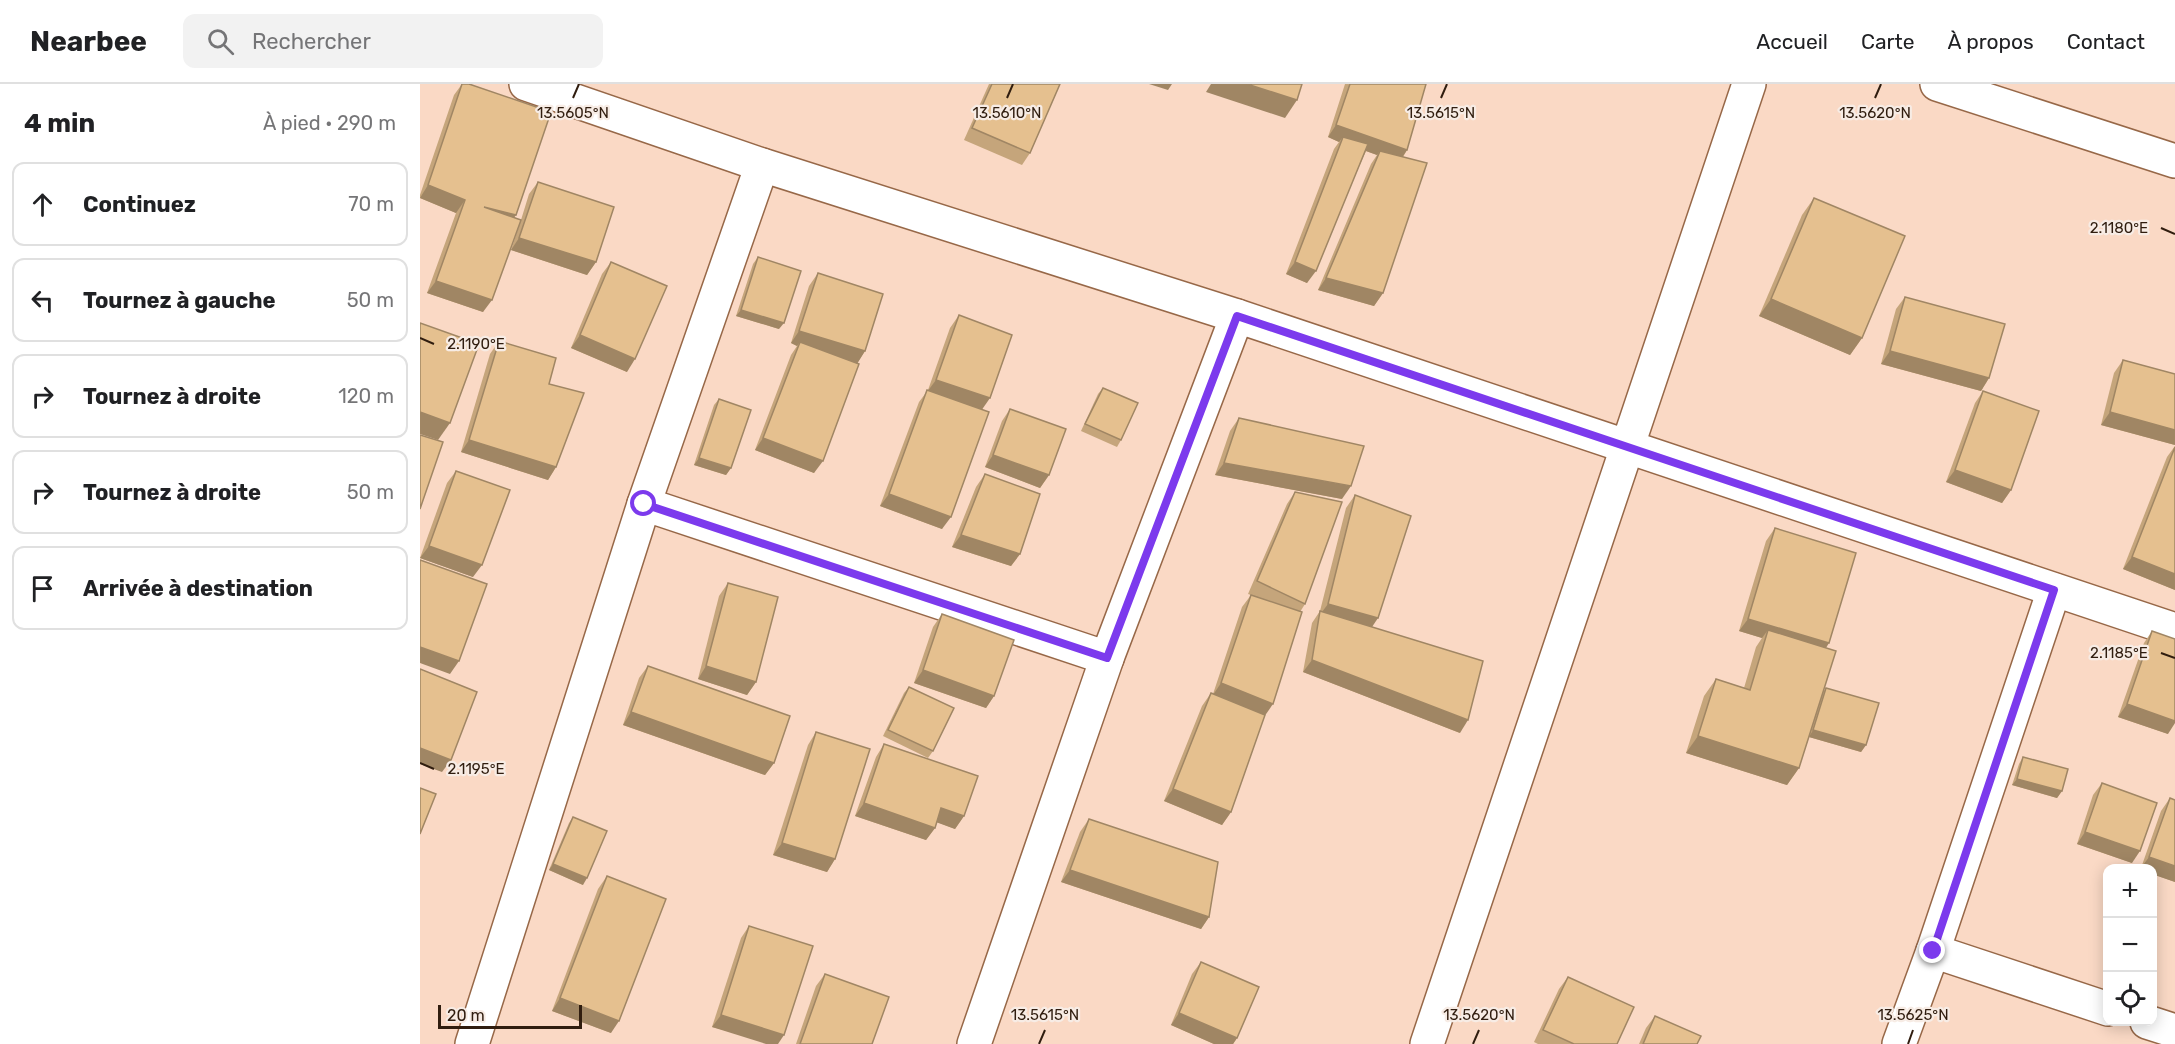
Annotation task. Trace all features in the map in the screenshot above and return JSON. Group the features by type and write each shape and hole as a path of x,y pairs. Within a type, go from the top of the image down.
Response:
{"street":[{"path":"526,84 762,165 1237,316 2175,630"},
{"path":"1427,1044 1749,84"},
{"path":"1937,84 2175,161"},
{"path":"472,1044 644,504 762,165"},
{"path":"974,1044 1107,658 1237,316"},
{"path":"644,504 1107,658"},
{"path":"1899,1044 1933,951 2054,590"},
{"path":"1933,951 2103,1007"},
{"path":"2157,1025 2175,1031"}],"building":[{"path":"462,84 469,84 551,112 516,215 484,207 521,220 492,300 436,281 465,200 428,185"},
{"path":"992,84 1060,84 1030,153 972,128"},
{"path":"1247,84 1302,84 1297,100"},
{"path":"1350,84 1426,84 1407,150 1336,125"},
{"path":"1343,137 1368,144 1316,271 1295,262"},
{"path":"1380,151 1427,163 1383,293 1326,278"},
{"path":"538,182 614,207 596,262 519,238"},
{"path":"1814,198 1905,236 1862,338 1771,299"},
{"path":"758,257 801,271 784,323 741,310"},
{"path":"611,262 667,286 635,359 580,335"},
{"path":"818,273 883,294 865,351 799,331"},
{"path":"1905,297 2005,324 1989,378 1890,351"},
{"path":"959,315 1012,335 990,398 936,380"},
{"path":"420,323 479,344 450,423 420,412"},
{"path":"499,341 556,358 549,384 584,393 556,467 469,440"},
{"path":"800,342 859,364 823,461 763,438"},
{"path":"2123,360 2175,374 2175,430 2110,412"},
{"path":"1103,388 1138,403 1121,440 1085,424"},
{"path":"927,390 989,412 951,517 889,494"},
{"path":"1983,391 2039,411 2011,490 1955,470"},
{"path":"719,399 751,410 731,468 699,458"},
{"path":"1010,409 1066,429 1049,475 993,455"},
{"path":"1239,418 1364,446 1351,486 1224,463"},
{"path":"420,435 443,442 420,509"},
{"path":"2175,447 2175,574 2132,557"},
{"path":"456,471 510,490 482,565 429,546"},
{"path":"985,474 1040,494 1020,554 961,535"},
{"path":"1295,492 1342,502 1305,604 1257,581"},
{"path":"1355,495 1411,516 1378,618 1328,604"},
{"path":"1775,528 1856,553 1829,643 1748,619"},
{"path":"420,560 487,584 459,661 420,647"},
{"path":"728,583 778,597 756,682 706,666"},
{"path":"1251,595 1302,612 1273,704 1221,683"},
{"path":"1320,611 1483,661 1468,720 1312,660"},
{"path":"942,614 1014,640 994,696 923,670"},
{"path":"1768,630 1836,651 1799,768 1698,736 1716,679 1750,690"},
{"path":"2152,631 2175,639 2175,721 2127,704"},
{"path":"648,666 790,716 774,763 631,712"},
{"path":"420,669 477,692 451,760 420,748"},
{"path":"909,687 954,708 933,751 888,730"},
{"path":"1826,688 1879,703 1866,745 1813,730"},
{"path":"1211,693 1265,715 1231,812 1173,789"},
{"path":"816,732 870,749 835,859 782,843"},
{"path":"884,744 978,776 964,816 941,808 935,828 864,803"},
{"path":"2023,757 2068,769 2062,791 2017,779"},
{"path":"2102,783 2157,803 2140,851 2085,832"},
{"path":"420,788 436,794 420,834"},
{"path":"2170,798 2175,800 2175,866 2149,857"},
{"path":"573,817 607,831 587,878 553,864"},
{"path":"1089,819 1218,862 1209,917 1070,870"},
{"path":"607,876 666,899 619,1021 560,998"},
{"path":"749,926 813,946 784,1035 721,1015"},
{"path":"1201,962 1259,987 1237,1038 1179,1013"},
{"path":"825,974 889,997 872,1044 800,1044"},
{"path":"1568,977 1634,1007 1617,1044 1574,1044 1543,1030"},
{"path":"1655,1016 1701,1036 1697,1044 1643,1044"}],"route":[{"path":"644,504 1107,658 1237,316 2054,590 1933,951"}]}
